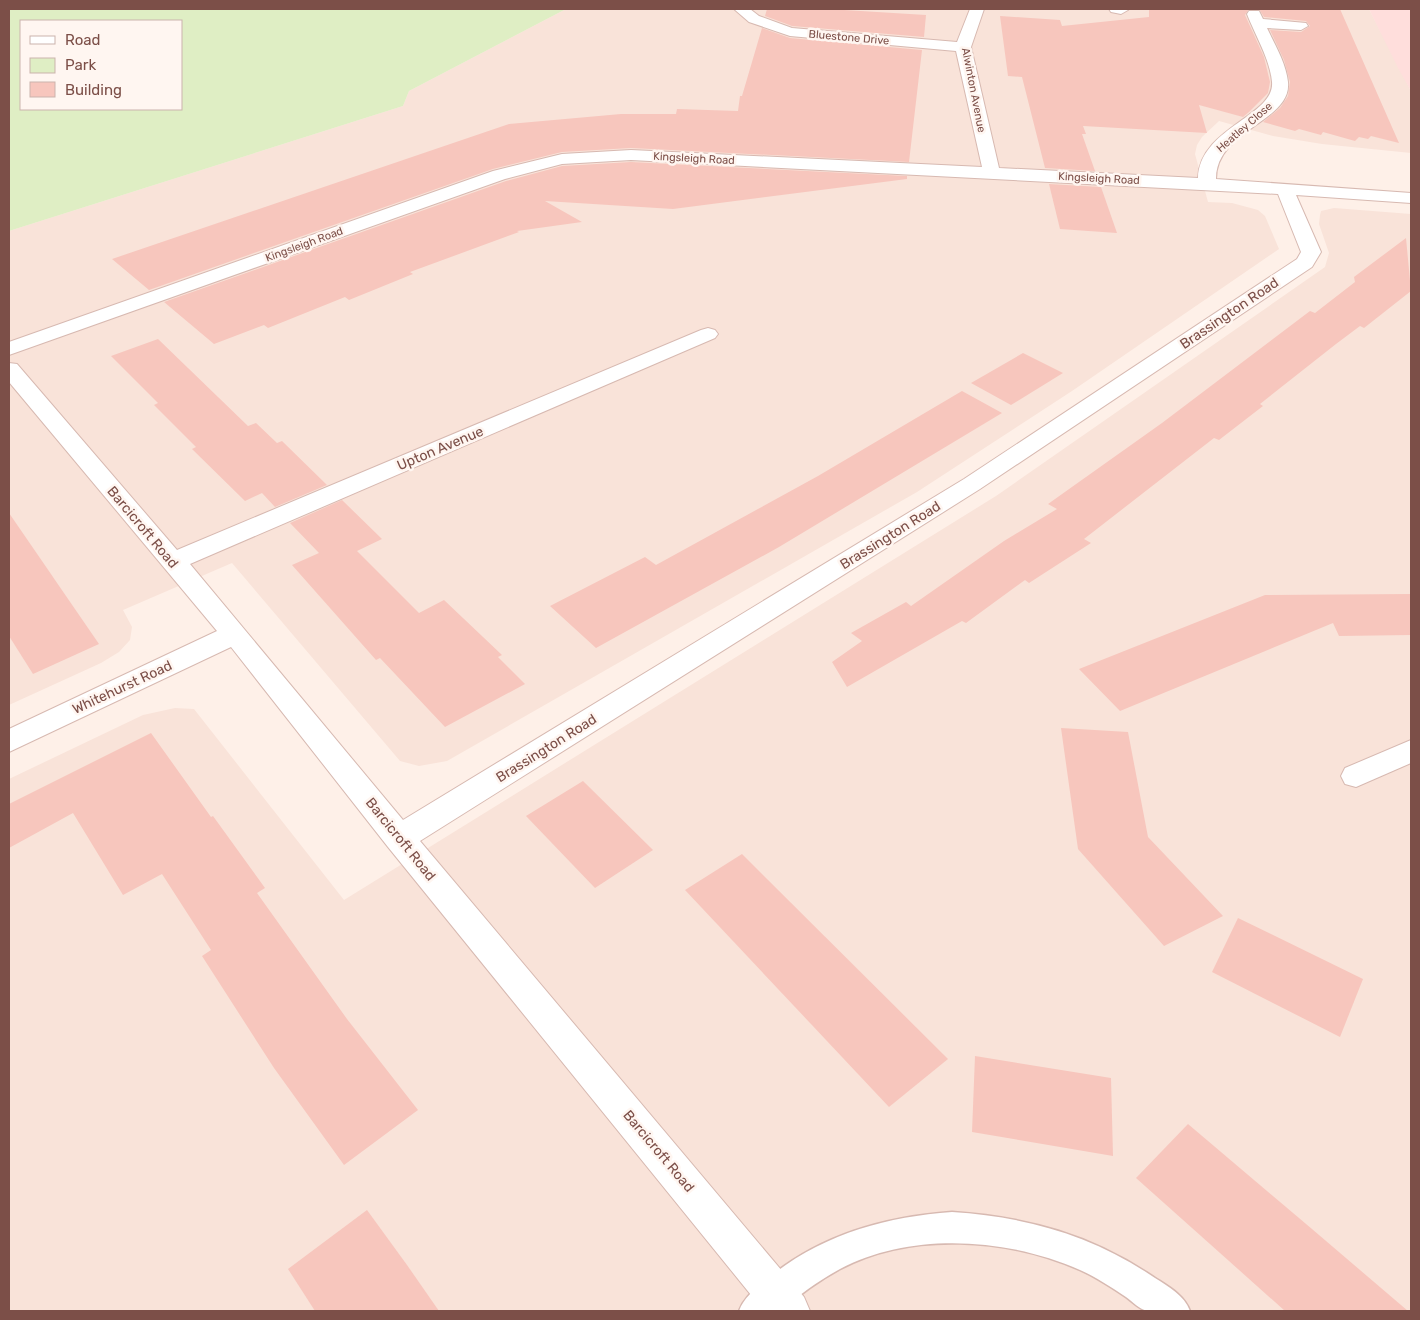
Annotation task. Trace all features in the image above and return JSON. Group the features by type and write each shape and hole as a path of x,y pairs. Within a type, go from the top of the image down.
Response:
{"street":[{"name":"Bluestone Drive","path":"741,9 754,19 790,32 963,47"},
{"name":"Alwinton Avenue","path":"977,9 963,47 992,173"},
{"name":"Heatley Close","path":"1207,184 1205,174 1215,149 1272,102 1280,89 1279,77 1256,19 1300,26"},
{"name":"Kingsleigh Road","path":"9,349 499,175 562,159 631,155 1284,188 1411,198"},
{"name":"Brassington Road","path":"399,838 972,484 1304,262 1311,252 1284,188"},
{"name":"Upton Avenue","path":"172,562 708,334"},
{"name":"Barcicroft Road","path":"9,369 235,634 774,1305"},
{"name":"Whitehurst Road","path":"9,741 235,634"},
{"path":"1356,776 1411,751"}],"lane":[{"path":"774,1305 820,1261 869,1239 920,1229 974,1228 1028,1236 1083,1256 1136,1284 1173,1311"}],"shaded area":[{"path":"566,9 1369,9 1411,91 1411,153 1322,144 1273,136 1219,121 1202,137 1197,145 1195,154 1208,202 1232,203 1258,210 1265,216 1279,249 1072,391 917,492 447,761 419,766 400,761 232,563 123,610 132,627 130,640 119,652 101,663 9,705 9,231 403,106 409,91"},
{"path":"1369,9 1411,9 1411,91 1398,68"},
{"path":"1334,208 1411,214 1411,1311 9,1311 9,779 143,715 175,708 194,709 344,900 996,496 1325,267 1329,253 1319,224 1320,215 1321,211"}],"green space":[{"path":"9,9 566,9 409,91 403,106 9,231"}],"building":[{"path":"767,9 828,9 926,15 924,37 792,26 765,16"},
{"path":"1149,9 1249,9 1245,15 1264,57 1270,82 1268,93 1243,117 1199,105 1207,133 1083,126 1086,134 1082,134 1095,171 1045,168 1022,77 1008,76 1000,16 1060,20 1062,26 1149,17"},
{"path":"1259,9 1340,9 1399,143 1371,136 1368,139 1359,137 1355,141 1323,132 1321,135 1299,129 1295,131 1263,122 1280,108 1288,96 1290,82 1284,60 1270,30 1301,32 1310,26 1306,21 1264,17"},
{"path":"762,28 790,38 922,50 909,162 631,148 562,152 493,169 149,290 112,259 509,124 621,114 676,114 677,109 738,111 740,96 742,96"},
{"path":"631,162 907,176 907,179 673,209 545,201 582,222 517,231 519,232 410,272 413,274 349,300 345,297 268,328 264,325 214,344 164,302 506,181 562,166"},
{"path":"1049,184 1101,187 1117,233 1060,229"},
{"path":"1406,238 1411,291 1364,328 1360,326 1336,344 1260,404 1263,406 1219,440 1214,438 1084,539 1091,543 1029,583 1025,580 966,623 962,621 847,687 832,662 862,641 851,633 906,602 911,606 1004,541 1057,509 1048,504 1162,423 1310,311 1315,313 1355,282 1354,277"},
{"path":"158,339 248,426 256,423 277,443 282,441 327,485 275,507 262,493 245,501 192,449 196,447 154,405 158,403 111,356"},
{"path":"1023,353 1063,373 1011,405 971,383"},
{"path":"962,391 1002,413 779,547 596,648 550,606 645,557 656,565 818,476"},
{"path":"342,500 382,539 357,551 419,613 444,600 502,655 498,657 525,684 445,727 380,658 376,660 292,565 319,553 290,523"},
{"path":"9,513 99,644 33,674 9,636"},
{"path":"1411,594 1411,635 1339,636 1333,623 1120,711 1079,669 1265,595"},
{"path":"1061,728 1128,732 1148,837 1223,916 1164,946 1078,849"},
{"path":"151,733 265,888 257,893 347,1019 418,1110 344,1165 274,1068 202,956 211,950 162,874 123,895 73,813 9,848 9,804"},
{"path":"583,781 653,850 595,888 526,816"},
{"path":"742,854 948,1059 889,1107 685,890"},
{"path":"1238,918 1363,979 1340,1037 1212,972"},
{"path":"975,1056 1111,1078 1113,1156 972,1132"},
{"path":"1188,1124 1408,1311 1285,1311 1136,1178"},
{"path":"367,1210 439,1311 315,1311 288,1269"}]}
